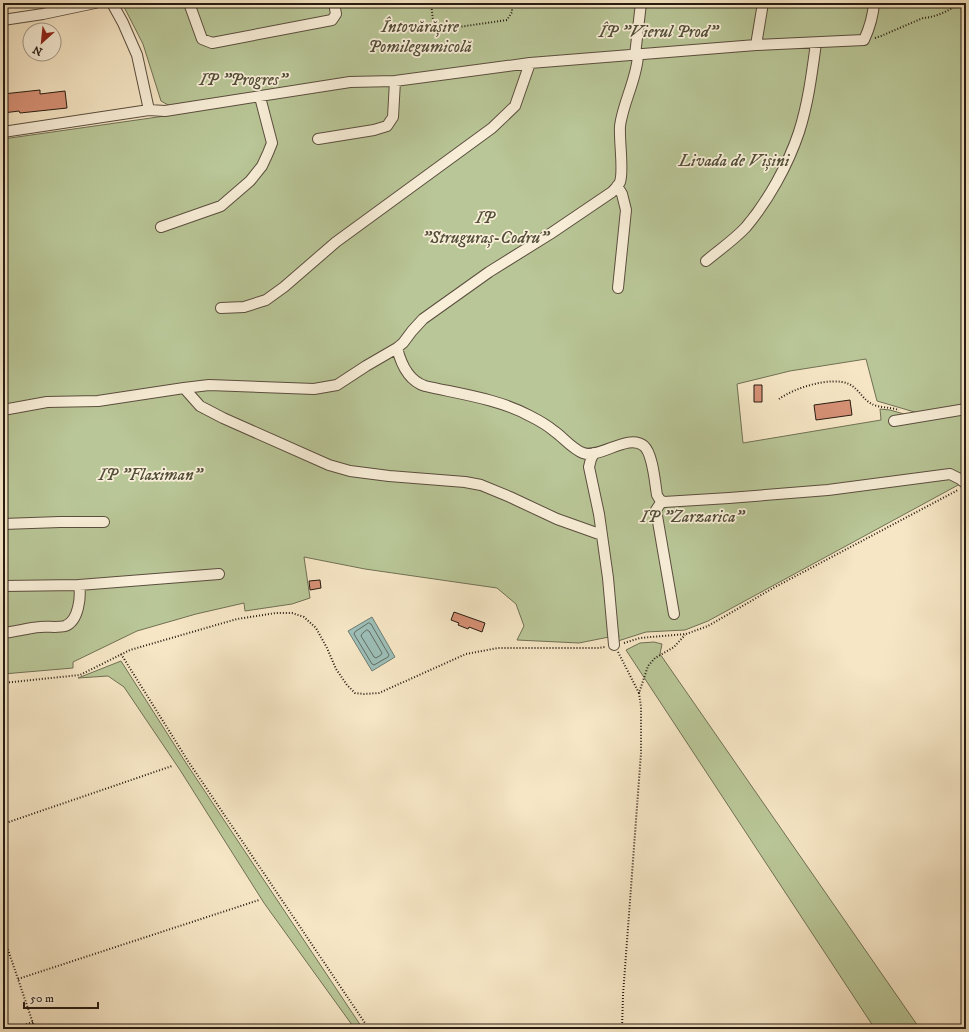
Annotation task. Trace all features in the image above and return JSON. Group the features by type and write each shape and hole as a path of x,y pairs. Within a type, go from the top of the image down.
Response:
{"street":[{"path":"3,20 95,3"},
{"path":"112,3 123,23 137,55 149,110"},
{"path":"189,3 202,39 212,43 332,20 336,14 334,3"},
{"path":"3,410 47,402 98,400 208,385 314,389 328,388 341,383 366,366 398,348 423,319 489,272 550,234 612,192 617,186 621,174 620,142 622,119 637,66 641,3"},
{"path":"756,45 762,3"},
{"path":"3,132 149,110 165,110 260,97 350,82 396,81 530,63 756,45 864,40 873,18 874,3"},
{"path":"706,261 745,228 760,209 781,174 800,127 810,82 816,43"},
{"path":"221,308 244,307 266,300 336,242 492,128 515,106 530,63"},
{"path":"318,139 368,132 387,126 393,117 396,81"},
{"path":"160,227 221,206 250,182 262,166 272,143 260,97"},
{"path":"617,186 624,199 626,210 618,288"},
{"path":"398,348 400,358 417,383 495,402 529,416 554,431 581,452 587,454 594,453 629,443 638,443 643,445 649,452 657,496 666,503 828,490 950,474 960,479 963,487"},
{"path":"184,388 200,406 329,466 350,471 389,476 465,482 481,485 510,497 557,520 602,535"},
{"path":"894,421 966,409"},
{"path":"594,453 589,467 602,535 610,592 614,645"},
{"path":"662,501 656,510 674,614"},
{"path":"3,524 104,522"},
{"path":"3,586 79,585 220,574"},
{"path":"3,633 16,632 38,627 65,626 71,621 77,610 80,591 79,585"}],"path":[{"path":"431,3 434,29 438,30 507,20 512,12 512,3"},
{"path":"864,40 881,36 923,18 931,18 941,15 960,3"},
{"path":"779,399 787,393 810,385 835,381 848,384 856,388 872,404 890,407 901,411"},
{"path":"3,683 80,674 130,650 237,619 276,613 292,613 304,617 316,628 336,669 347,685 355,693 364,694 379,693 466,654 498,648 599,648 640,638 686,634 708,626 775,587 963,487"},
{"path":"639,692 648,666 655,658 674,647 686,634"},
{"path":"614,645 639,692 641,707 641,753 623,995 622,1029"},
{"path":"121,654 188,761 369,1029"},
{"path":"3,824 172,766"},
{"path":"18,979 259,900"},
{"path":"3,935 35,1029"},
{"path":"12,1029 33,1022"}],"green space":[{"path":"122,3 966,3 966,404 918,413 877,401 866,359 790,371 737,384 743,443 881,420 880,409 890,410 911,416 966,414 966,479 960,484 708,621 685,630 646,632 618,641 619,635 579,643 517,640 524,626 516,604 497,588 365,569 304,557 310,598 292,604 245,611 244,603 196,614 137,631 73,662 73,668 3,674 3,139 172,115 170,106 161,101 143,44"},
{"path":"654,642 662,644 660,654 920,1029 875,1029 626,650 640,643"},
{"path":"121,661 186,763 363,1029 355,1029 264,903 180,770 124,687 108,676 78,678"}],"water":[{"path":"372,617 395,657 372,671 348,631"}],"building":[{"path":"40,90 40,94 65,91 67,108 20,113 19,111 3,113 3,94"},
{"path":"754,385 762,385 762,402 754,402"},
{"path":"850,400 852,415 816,420 814,405"},
{"path":"320,580 321,588 310,590 309,581"},
{"path":"454,612 485,623 482,632 469,627 468,629 451,620"}],"park label":[{"name":"ÎP \"Vierul Prod\"","path":"658,31"},
{"name":"Întovărășire Pomilegumicolă","path":"420,36"},
{"name":"IP \"Progres\"","path":"243,79"},
{"name":"Livada de Vișini","path":"734,160"},
{"name":"IP \"Struguraș-Codru\"","path":"485,227"},
{"name":"IP \"Flaximan\"","path":"150,474"},
{"name":"IP \"Zarzarica\"","path":"692,516"}]}
